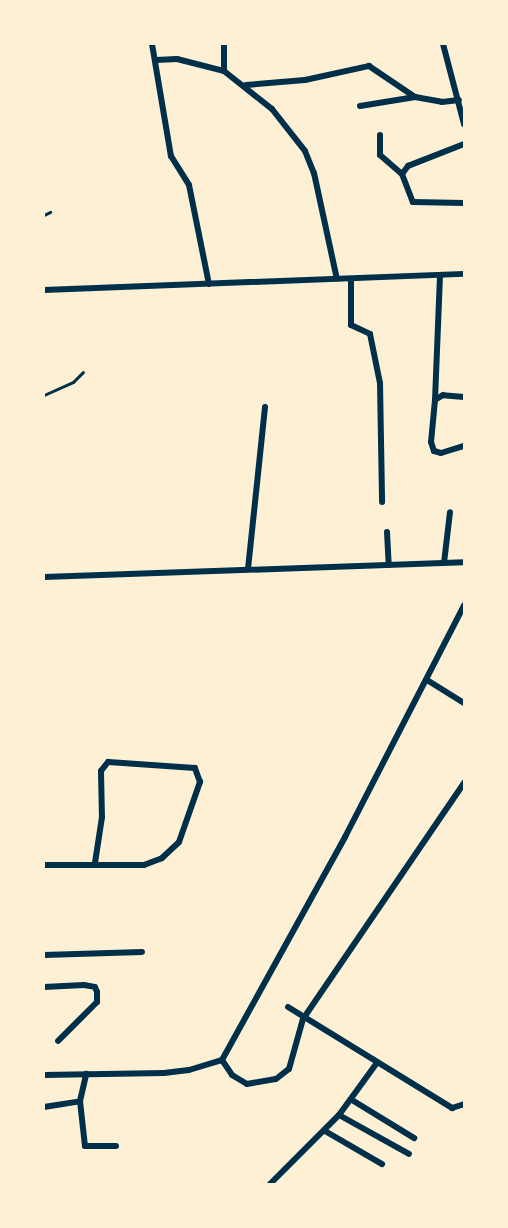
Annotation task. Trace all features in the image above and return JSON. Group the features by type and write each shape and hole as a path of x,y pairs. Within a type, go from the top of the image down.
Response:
{"street":[{"path":"152,44 171,156 189,185 209,284"},
{"path":"224,44 224,71"},
{"path":"443,44 465,124"},
{"path":"156,60 177,59 224,71 246,85 272,109 305,152 314,172 337,279"},
{"path":"246,85 304,80 369,66 415,97"},
{"path":"360,106 415,97 442,102 459,100"},
{"path":"380,135 380,155 402,174 413,202 465,203"},
{"path":"402,174 408,166 465,144"},
{"path":"44,290 465,274"},
{"path":"440,275 435,400 431,409 432,449 441,453 465,446"},
{"path":"351,279 351,326 370,334 380,383 382,502"},
{"path":"435,400 443,395 465,396"},
{"path":"248,569 265,407"},
{"path":"444,563 450,512"},
{"path":"387,532 390,565"},
{"path":"44,577 465,562"},
{"path":"44,1075 189,1070 222,1060 427,680 465,605"},
{"path":"427,680 465,703"},
{"path":"44,865 95,863 144,865 171,850 179,842 200,782 195,768 108,762 101,771 102,817 95,863"},
{"path":"222,1060 240,1082 258,1084 276,1079 289,1069 303,1019 465,783"},
{"path":"44,955 142,952"},
{"path":"44,987 84,985 95,987 97,992 97,1002 58,1041"},
{"path":"288,1007 303,1019 376,1064 452,1108 465,1104"},
{"path":"270,1185 325,1131 352,1100 376,1064"},
{"path":"86,1074 80,1101 85,1146 116,1146"},
{"path":"352,1100 414,1138"},
{"path":"44,1107 80,1101"},
{"path":"339,1115 409,1154"},
{"path":"325,1131 382,1164"}],"lane":[{"path":"44,215 50,212"},
{"path":"44,395 73,382 84,372"}]}
